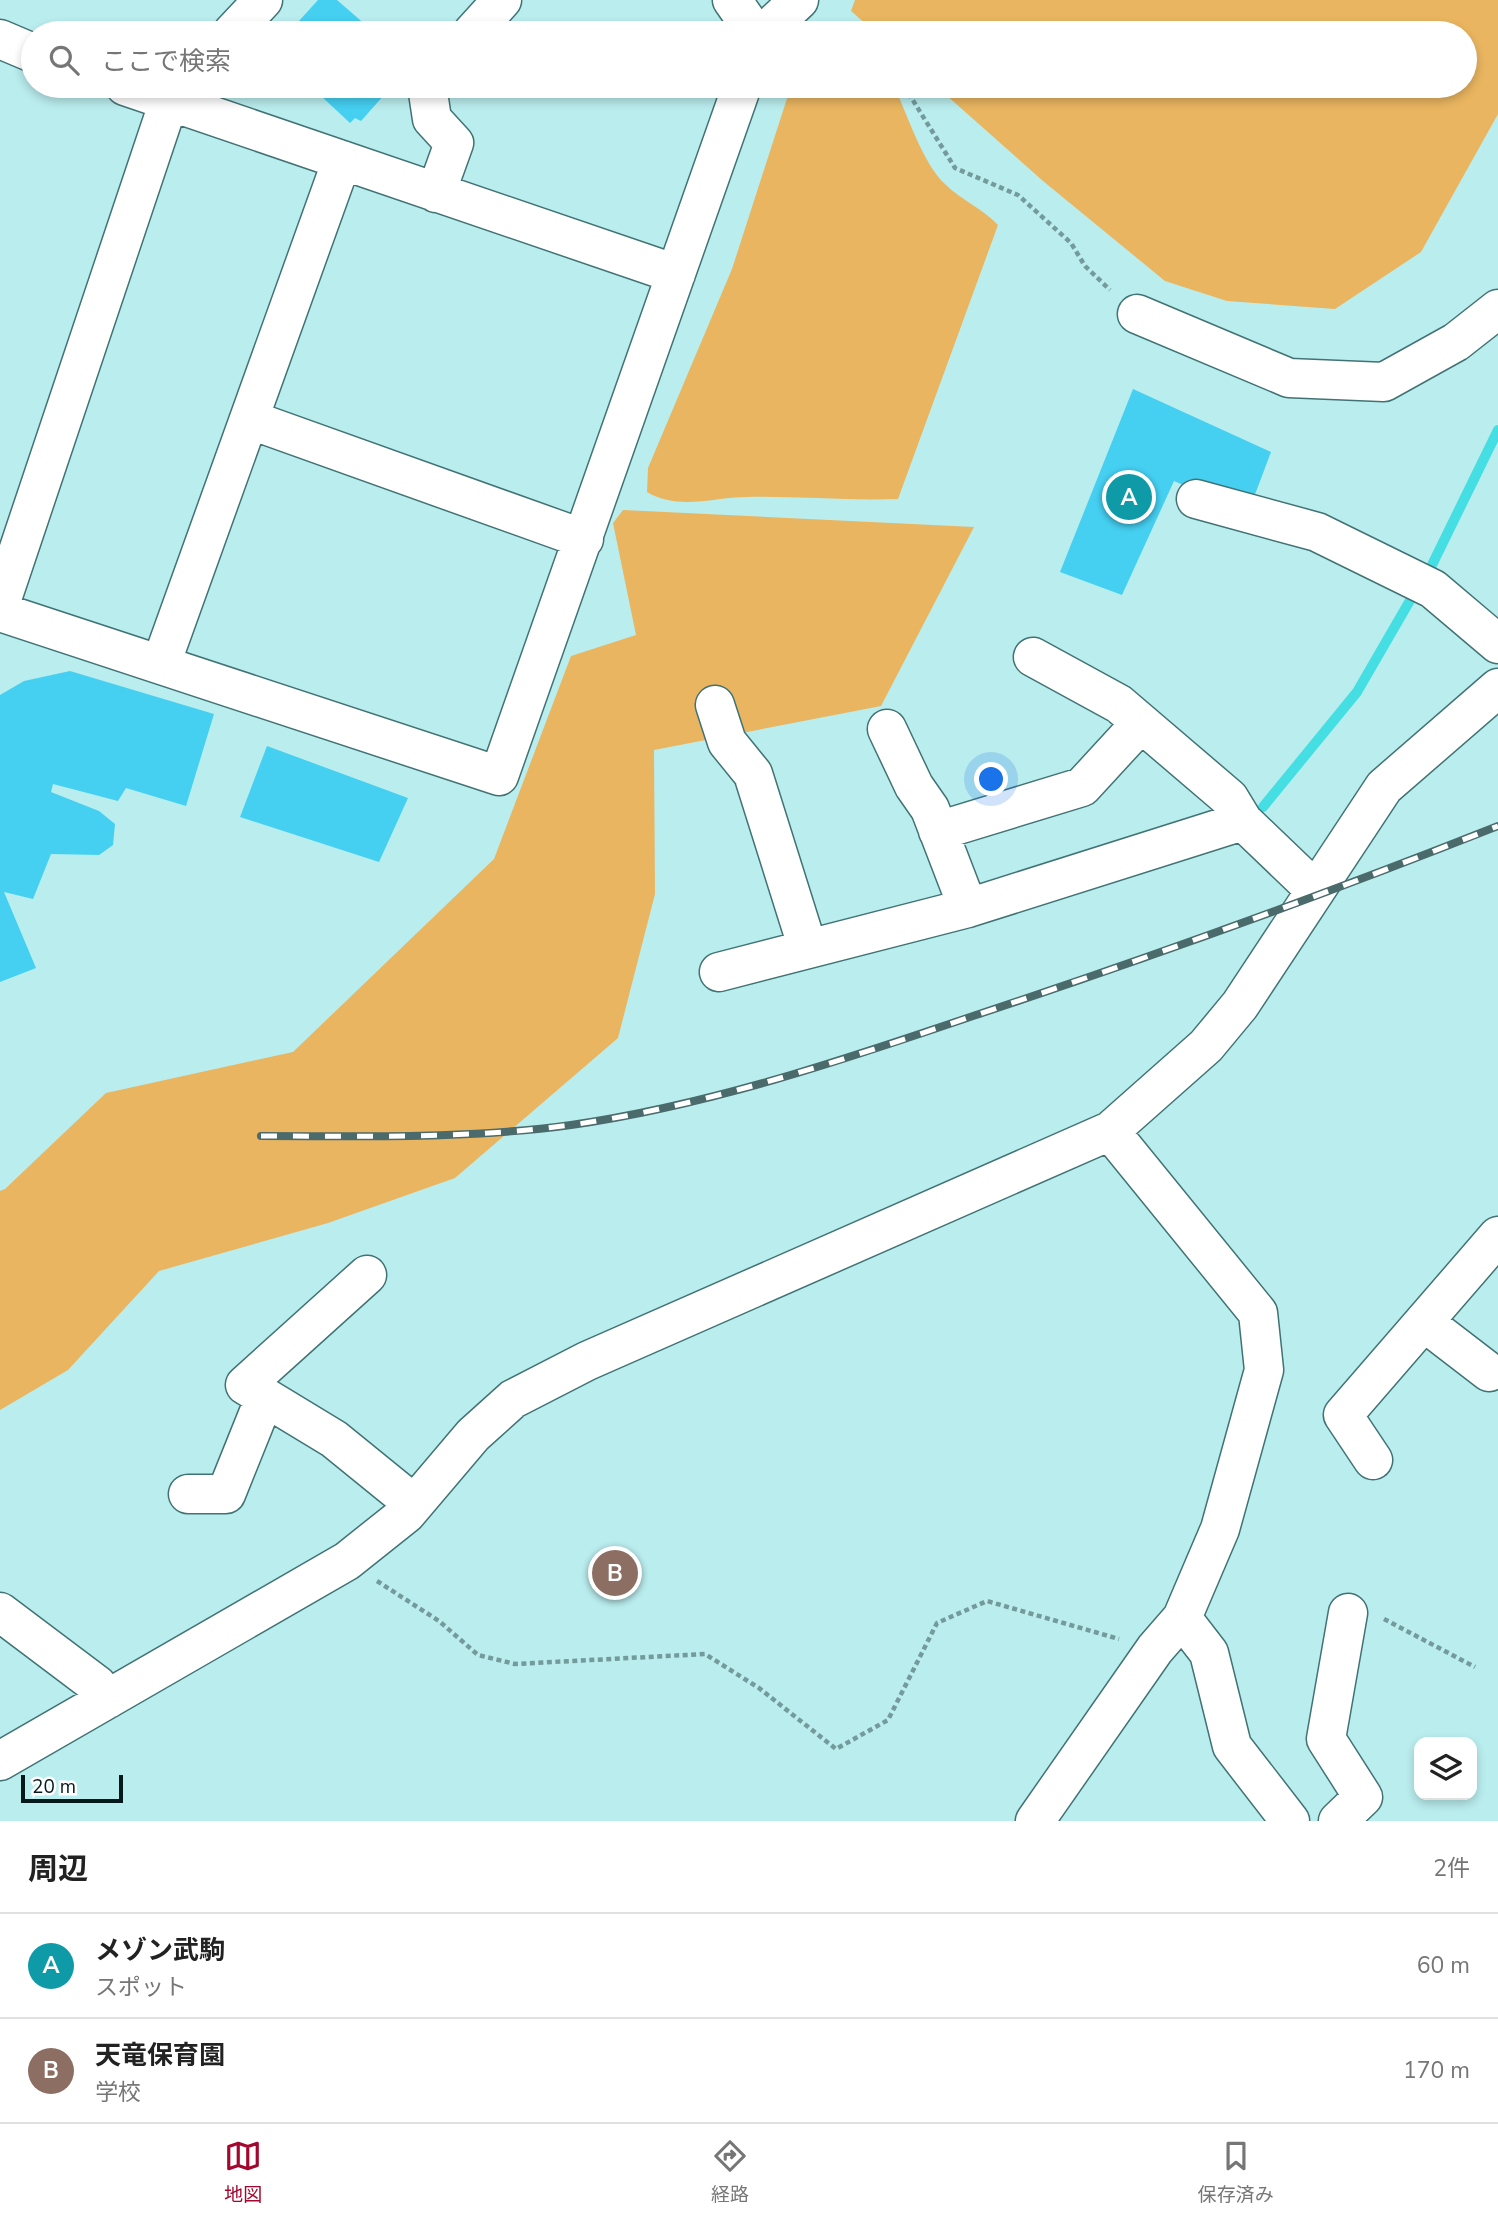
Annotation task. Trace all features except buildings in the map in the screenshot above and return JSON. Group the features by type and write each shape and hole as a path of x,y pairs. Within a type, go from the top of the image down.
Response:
{"street":[{"path":"243,21 262,0"},
{"path":"483,21 502,0"},
{"path":"732,0 747,21"},
{"path":"777,21 799,0"},
{"path":"0,39 21,48"},
{"path":"0,605 175,98"},
{"path":"186,98 342,160 676,274"},
{"path":"429,98 432,119 454,143 436,193"},
{"path":"0,612 499,776 738,98"},
{"path":"162,664 342,160"},
{"path":"1137,314 1289,378 1384,382 1456,342 1498,309"},
{"path":"251,420 584,539"},
{"path":"1196,499 1317,532 1433,589 1498,644"},
{"path":"1033,657 1119,704 1142,723 1229,798 1243,821 1315,890"},
{"path":"0,1761 347,1562 380,1537 414,1504 472,1435 513,1399 587,1361 1110,1130 1206,1046 1240,1005 1384,787 1498,688"},
{"path":"715,705 727,742 753,774 808,949"},
{"path":"938,831 1082,788 1142,723"},
{"path":"887,729 938,831 968,908"},
{"path":"719,972 968,908 1243,821"},
{"path":"1035,1821 1155,1649 1182,1618 1220,1529 1264,1370 1258,1313 1110,1130"},
{"path":"1373,1460 1343,1415 1498,1236"},
{"path":"367,1275 245,1385 334,1438 414,1504"},
{"path":"1424,1322 1489,1372"},
{"path":"188,1494 226,1494 265,1397"},
{"path":"0,1612 97,1685 108,1699"},
{"path":"1338,1821 1363,1797 1326,1739 1361,1614"},
{"path":"1182,1618 1209,1654 1232,1746 1290,1821"}],"path":[{"path":"911,98 955,168 1018,195 1071,243 1085,266 1137,314"},
{"path":"347,1562 439,1621 478,1655 515,1664 705,1654 759,1688 836,1749 888,1720 937,1623 987,1601 1155,1649"},
{"path":"1361,1614 1475,1667"}],"shaded area":[{"path":"855,0 1498,0 1498,114 1421,252 1335,309 1227,301 1165,281 1043,181 950,98 1477,98 1477,21 862,21 851,11"},
{"path":"787,98 899,98 923,152 937,175 951,190 998,225 898,499 747,497 684,502 659,498 647,492 648,468 732,269"},
{"path":"623,510 974,527 881,706 654,750 655,894 618,1038 455,1178 328,1223 159,1271 68,1370 0,1410 0,1191 106,1093 293,1052 494,859 571,656 636,635 613,523"}],"waterway":[{"path":"1431,567 1498,430"},
{"path":"1263,807 1357,692 1412,597"}],"railway":[{"path":"261,1136 494,1133 571,1125 674,1106 776,1079 876,1048 1107,971 1498,826"}],"place":[{"name":"メゾン武駒","path":"1129,497"},
{"name":"天竜保育園","path":"615,1573"}]}
